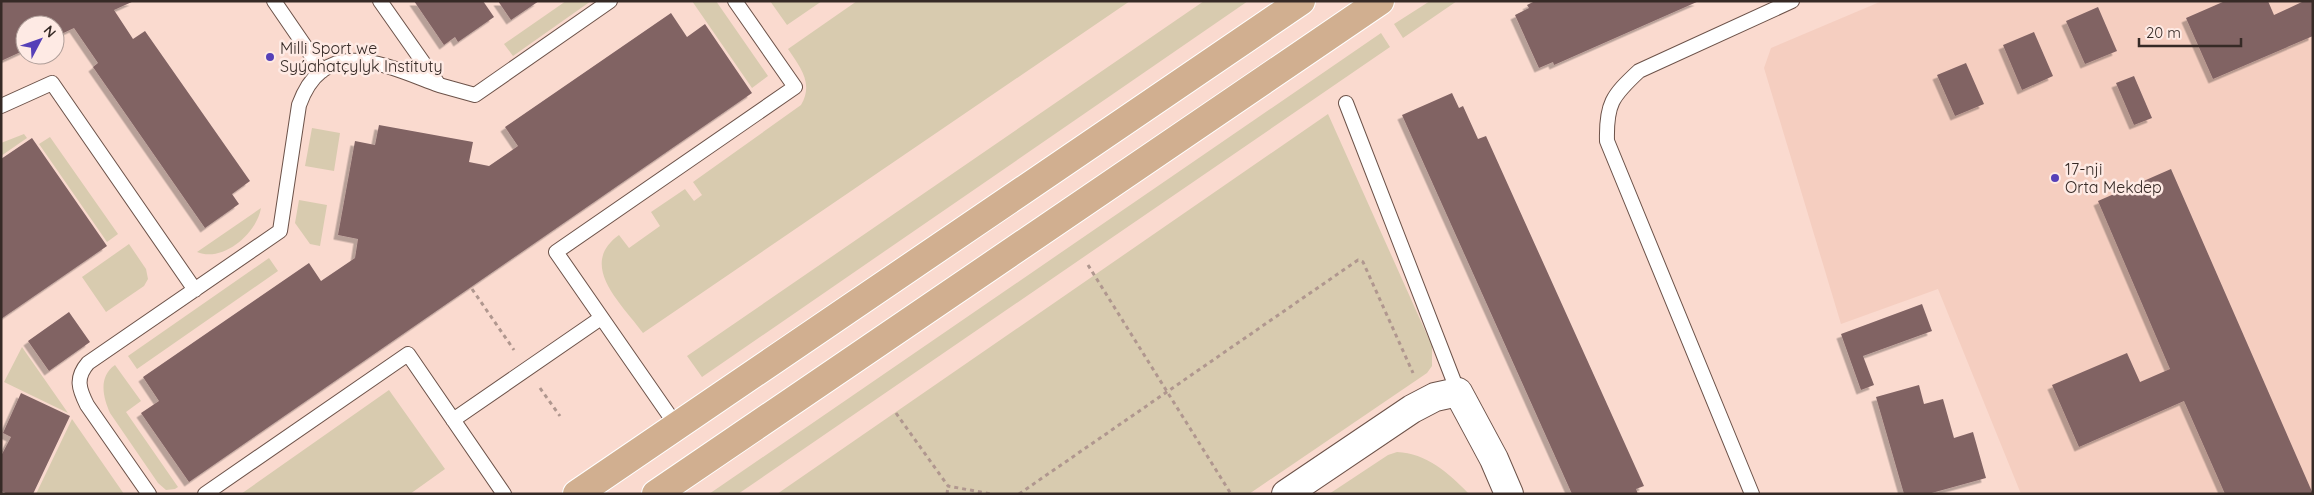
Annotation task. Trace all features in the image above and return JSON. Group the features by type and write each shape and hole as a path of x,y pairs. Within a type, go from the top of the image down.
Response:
{"main road":[{"path":"577,494 1301,1"},
{"path":"656,494 1380,1"}],"street":[{"path":"1286,494 1412,409 1434,397 1458,392 1494,459 1509,494"}],"lane":[{"path":"274,1 322,71"},
{"path":"380,1 438,85"},
{"path":"149,494 87,405 79,382 81,371 88,363 280,231 299,106 305,89 322,71 339,62 357,60 378,63 438,85 475,95 610,1"},
{"path":"676,425 556,252 794,87 735,1"},
{"path":"1752,494 1607,141 1606,116 1618,90 1639,72 1792,1"},
{"path":"1,106 52,83 194,290"},
{"path":"1346,103 1458,392"},
{"path":"453,420 601,318"},
{"path":"205,494 408,354 504,494"}],"path":[{"path":"1019,494 1358,260 1363,262 1416,379"},
{"path":"1088,265 1231,494"},
{"path":"472,289 507,340"},
{"path":"896,413 948,486 947,494"},
{"path":"948,486 991,494"}],"shaded area":[{"path":"566,1 591,1 513,56 504,44"},
{"path":"692,1 716,1 768,76 752,88"},
{"path":"770,1 822,1 787,25"},
{"path":"857,1 1130,1 643,333 607,284 603,272 602,259 607,247 619,235 629,248 660,226 651,212 685,189 694,201 702,195 693,182 801,105 805,97 806,82 801,69 788,49"},
{"path":"1204,1 1248,1 702,377 687,356"},
{"path":"1430,1 1457,1 1403,38 1394,24"},
{"name":"17-nji Orta Mekdep","path":"1882,1 2313,1 2313,494 2021,494 1938,289 1841,324 1764,68 1771,48"},
{"path":"1381,33 1390,47 738,494 709,494"},
{"path":"1328,114 1432,346 1432,366 1427,373 1249,494 777,494"},
{"path":"312,128 340,133 334,171 305,166"},
{"path":"24,134 27,138 1,156 1,143"},
{"path":"50,137 118,234 107,242 39,144"},
{"path":"299,200 327,205 320,246 310,244 295,223"},
{"path":"261,208 253,227 237,244 228,250 217,253 197,252"},
{"path":"129,244 146,269 148,279 144,286 106,312 82,277"},
{"path":"269,258 278,271 137,369 128,356"},
{"path":"22,347 68,413 4,382"},
{"path":"115,365 141,401 126,412 178,487 175,489 166,490 158,483 110,413 105,400 104,381 106,375"},
{"path":"389,390 445,469 410,494 241,494"},
{"path":"72,419 124,494 36,494"},
{"path":"1397,452 1418,456 1436,465 1469,494 1329,494 1388,455"}],"building":[{"path":"1,1 134,1 114,10 133,39 145,31 250,181 232,194 239,204 205,228 93,67 98,63 74,28 65,32 65,15 15,15 15,55 1,61"},
{"path":"414,1 483,1 494,17 458,42 455,37 444,45"},
{"path":"498,1 539,1 511,20"},
{"path":"1535,1 1699,1 1554,65 1553,62 1539,68 1515,15 1529,8 1527,5"},
{"path":"2225,1 2268,1 2274,15 2304,1 2313,1 2313,36 2213,79 2186,18"},
{"path":"2098,7 2117,51 2085,64 2066,21"},
{"path":"671,13 687,37 705,24 752,93 189,482 141,413 159,401 143,377 309,263 321,281 355,258 358,239 338,235 355,141 375,145 379,125 473,142 469,162 489,166 518,146 505,127"},
{"path":"2034,32 2053,76 2022,90 2003,45"},
{"path":"1966,63 1984,104 1955,116 1937,75"},
{"path":"2134,76 2152,118 2134,125 2116,83"},
{"path":"1452,93 1459,108 1463,106 1478,139 1486,136 1644,486 1636,489 1638,494 1572,494 1402,115"},
{"path":"32,138 107,246 1,319 1,159"},
{"path":"2171,169 2313,494 2225,494 2184,401 2079,447 2052,385 2127,353 2140,382 2170,369 2098,201"},
{"path":"1922,304 1932,331 1863,356 1874,385 1861,390 1841,334"},
{"path":"69,312 90,342 49,371 28,341"},
{"path":"1919,385 1924,404 1943,399 1954,438 1973,432 1986,478 1928,494 1904,494 1876,397"},
{"path":"21,393 70,416 33,494 8,494 1,491 1,456 11,437 3,433"}],"place":[{"name":"Milli Sport we Syýahatçylyk Instituty","path":"270,57"},
{"name":"17-nji Orta Mekdep","path":"2055,178"}]}
